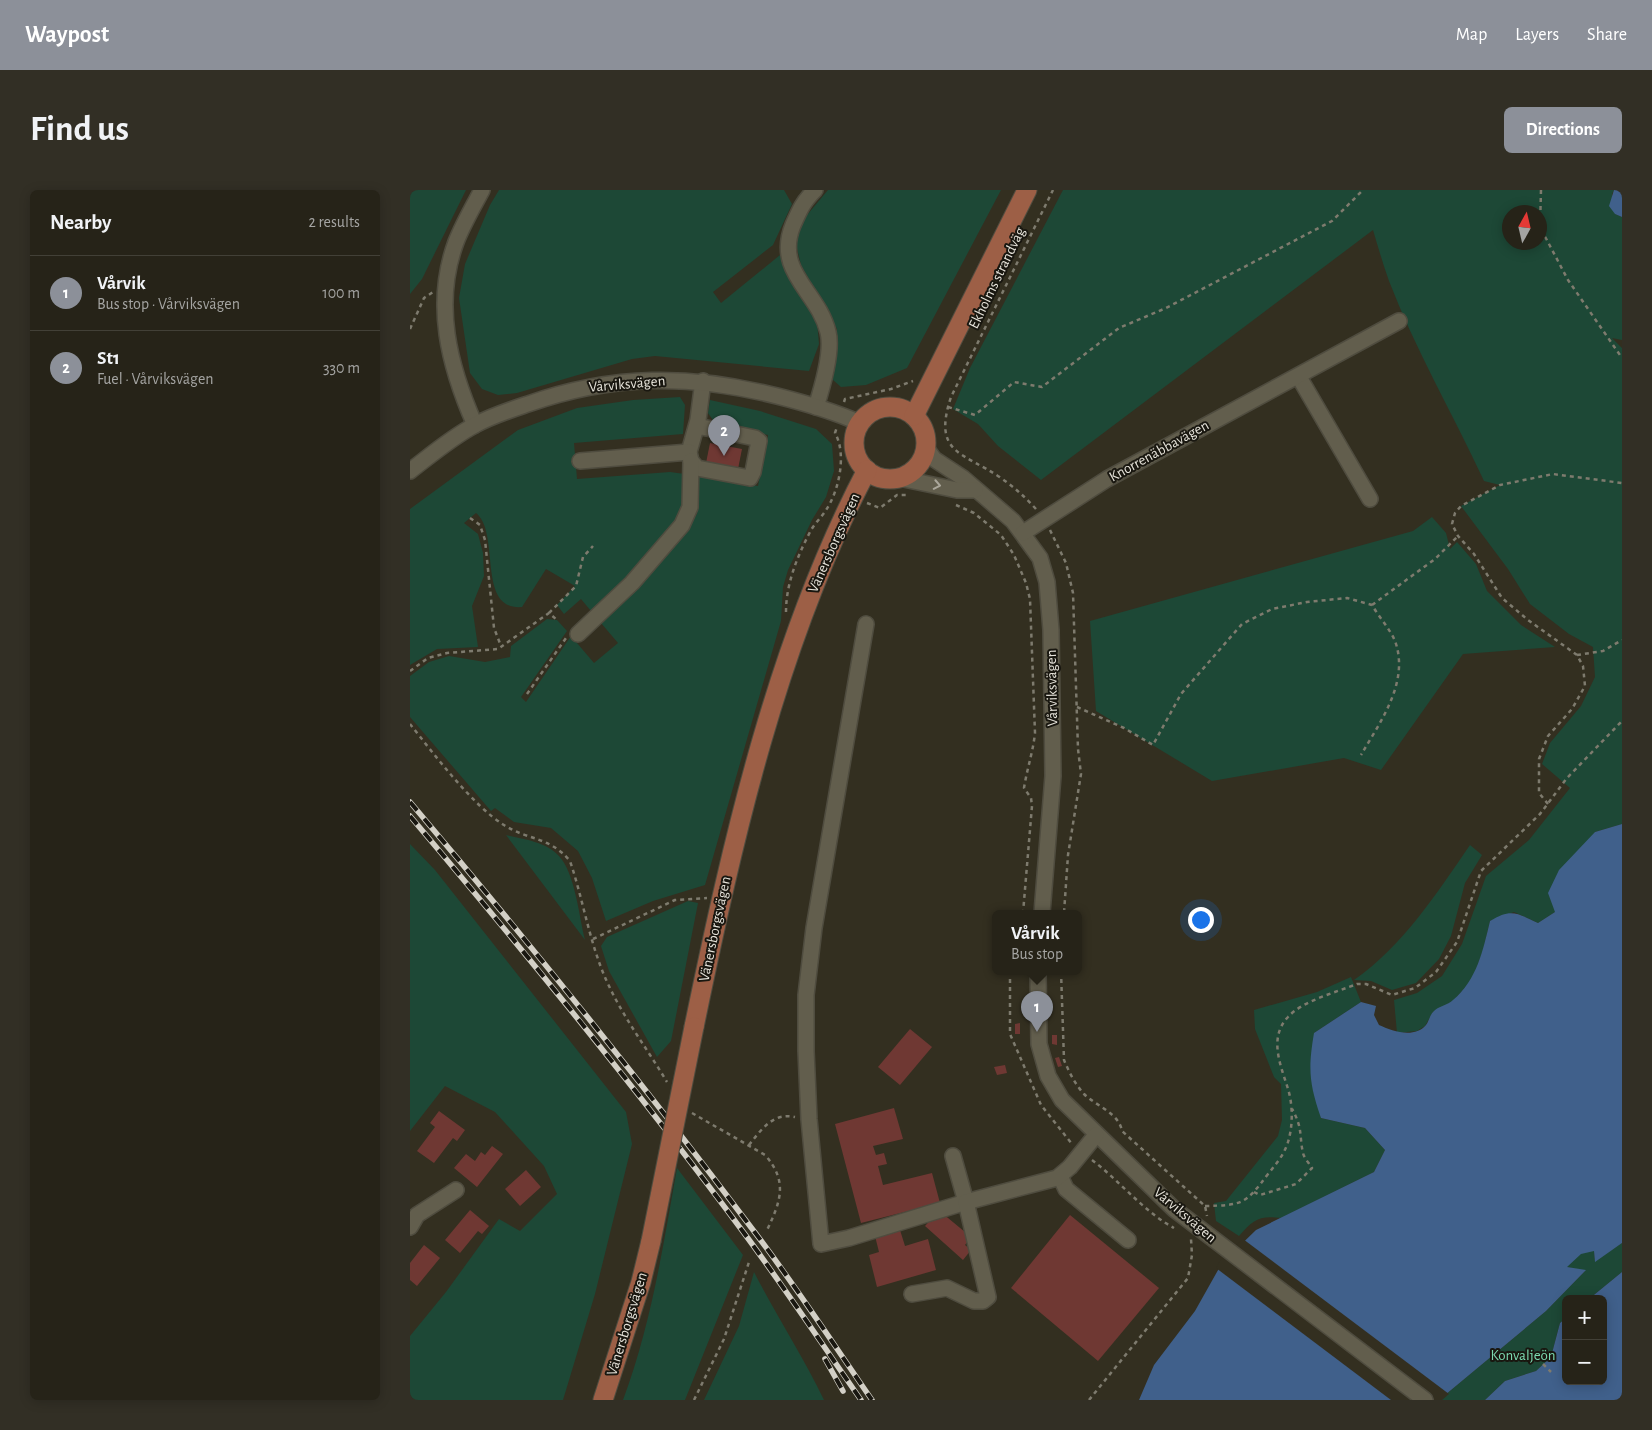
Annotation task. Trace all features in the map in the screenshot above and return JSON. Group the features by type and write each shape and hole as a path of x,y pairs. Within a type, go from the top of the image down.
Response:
{"main road":[{"path":"914,416 1027,190"},
{"path":"882,408 902,409 914,416 924,431 926,448 918,466 899,478 882,478 867,470 859,460 854,448 855,435 860,423 869,413 882,408"},
{"name":"Vänersborgsvägen","path":"603,1400 638,1290 651,1241 720,900 752,776 844,493 867,470"}],"street":[{"path":"475,425 459,389 448,346 444,292 456,242 482,190"},
{"path":"815,190 798,196 788,242 788,254 793,270 818,310 829,334 822,387 816,407"},
{"name":"Knorrenäbbavägen","path":"1023,533 1107,480 1206,424 1300,377 1399,321"},
{"path":"1300,377 1370,500"},
{"name":"Vårviksvägen","path":"410,471 475,425 538,400 584,387 650,380 703,381 743,388 816,407 860,423"},
{"path":"578,634 632,582 682,525 690,507 690,457 697,426 703,381"},
{"path":"690,457 698,468 750,478 753,472 759,441 755,438 697,426"},
{"name":"Vårviksvägen","path":"926,448 934,459 963,478 975,490 1000,508 1023,533 1040,558 1047,582 1050,605 1053,776 1042,910"},
{"path":"580,461 690,457"},
{"path":"899,478 957,490 975,490"},
{"path":"866,624 812,939 806,995 806,1051 810,1119 821,1244 849,1238 966,1202 1060,1176 1070,1167 1096,1135"},
{"name":"Vårviksvägen","path":"1038,975 1037,1032 1041,1056 1048,1076 1062,1100 1174,1209 1425,1400"},
{"path":"912,1294 947,1288 974,1301 983,1301 988,1297 966,1202 953,1156"},
{"path":"1060,1176 1066,1189 1128,1240"},
{"path":"412,1217 456,1190"}],"path":[{"name":"Ekholms strandväg","path":"1053,190 961,376 948,407 944,426 948,442 954,450 1022,494 1043,520 1055,539 1066,563 1073,593 1081,774 1068,855 1064,910"},
{"path":"948,407 975,415 1014,382 1042,388 1119,328 1166,308 1332,221 1363,190"},
{"path":"1541,190 1540,227 1568,280 1622,358"},
{"path":"410,329 424,298 433,292 444,292"},
{"path":"1548,804 1539,793 1539,759 1548,736 1572,708 1585,686 1583,666 1577,655 1528,620 1502,598 1474,554 1458,536 1452,524 1455,513 1461,506 1500,485 1552,474 1622,483"},
{"path":"844,493 880,508 897,496 912,495"},
{"path":"950,503 974,513 1000,535 1014,555 1026,583 1030,599 1035,733 1033,752 1029,758 1024,788 1032,798 1032,806 1023,910"},
{"path":"470,518 480,525 485,540 494,628 502,646"},
{"path":"1372,606 1435,560 1458,536"},
{"path":"410,671 428,658 447,654 480,652 502,646 549,613 576,586 583,557 593,546"},
{"path":"1077,707 1124,728 1153,746 1181,694 1242,624 1272,609 1308,602 1347,598 1372,606 1395,641 1398,667 1392,701 1361,755"},
{"path":"549,613 557,620"},
{"path":"527,694 568,636 578,634"},
{"path":"1577,655 1603,651 1622,640"},
{"path":"1254,1192 1260,1195 1296,1184 1312,1168 1303,1155 1300,1128 1291,1108 1277,1045 1279,1032 1287,1017 1301,1006 1356,984 1366,984 1392,995 1416,988 1436,972 1457,942 1481,871 1540,814 1567,778 1622,721"},
{"path":"410,724 490,815 512,829 550,842 570,860 609,987 639,1041 669,1085"},
{"path":"593,939 674,900 708,898"},
{"path":"1061,975 1063,1051 1064,1060 1070,1072 1085,1094 1121,1123 1122,1131 1205,1206 1207,1218"},
{"path":"1205,1206 1235,1205 1248,1199 1283,1155 1290,1132 1291,1108"},
{"path":"691,1112 765,1155 774,1165 780,1182 777,1209 767,1230"},
{"path":"748,1145 773,1119 783,1115 810,1119"},
{"path":"1089,1400 1188,1278 1192,1255 1190,1237"},
{"path":"694,1400 724,1339 749,1262"},
{"path":"1543,1364 1551,1372"}],"green space":[{"path":"410,190 466,190 422,279 410,294"},
{"path":"499,190 784,190 792,204 773,245 713,292 721,303 780,255 817,321 819,344 809,371 655,356 632,359 517,393 498,395 482,389 470,373 459,298 465,264 490,205"},
{"path":"828,190 1001,190 907,368 866,385 841,387 832,379 837,329 801,265 796,244 802,221"},
{"path":"1063,190 1614,190 1612,194 1615,214 1622,217 1622,340 1612,338 1622,348 1622,824 1595,832 1555,912 1538,923 1514,912 1490,921 1483,951 1472,980 1453,1001 1433,1012 1425,1026 1417,1031 1397,1033 1394,1000 1417,993 1442,976 1462,944 1486,876 1529,840 1570,788 1542,764 1550,743 1581,706 1595,677 1593,647 1569,634 1530,604 1508,569 1461,506 1500,485 1484,481 1399,306 1373,230 1041,480 998,446 978,424 953,409 970,368"},
{"path":"680,397 685,405 683,434 574,443 577,479 670,472 685,474 683,510 670,531 602,604 591,611 581,599 564,614 557,605 575,586 546,569 522,607 508,605 499,597 494,584 487,537 483,523 476,513 464,523 478,534 483,553 484,576 472,606 478,647 437,649 410,665 410,509 518,430 577,408 633,400"},
{"path":"710,400 760,411 816,429 832,444 834,471 826,497 812,520 788,570 783,587 781,621 705,885 653,901 606,921 592,878 578,851 551,828 514,822 495,808 491,811 410,717 410,676 429,662 449,656 485,662 510,657 511,646 547,619 557,620 567,631 521,697 526,702 571,636 594,663 618,643 601,623 614,612 675,544 697,514 699,476 758,486 768,435 715,423 708,413"},
{"path":"1432,517 1446,533 1450,549 1457,542 1476,564 1487,591 1521,625 1555,647 1463,654 1381,770 1344,758 1212,781 1096,711 1090,621 1413,531"},
{"path":"506,835 541,844 559,856 573,884 585,940"},
{"path":"410,844 435,870 626,1112 632,1144 595,1294 563,1400 410,1400 410,1336 446,1292 499,1219 520,1231 557,1194 544,1166 495,1112 445,1086 410,1131"},
{"path":"1470,845 1482,855 1465,883 1451,936 1439,959 1416,983 1392,990 1371,981 1354,980 1372,966 1404,935 1432,900"},
{"path":"688,901 698,903 671,1041 657,1057 609,971 601,946 607,937"},
{"path":"1351,977 1361,1002 1314,1033 1321,1118 1365,1128 1385,1150 1374,1172 1281,1218 1267,1217 1257,1220 1239,1236 1216,1221 1214,1203 1226,1201 1278,1136 1282,1120 1281,1084 1274,1077 1255,1029 1254,1010 1317,992"},
{"path":"677,1168 743,1255 685,1400 623,1400 649,1314"},
{"name":"Konvaljeön","path":"1622,1243 1622,1272 1594,1295 1562,1295 1562,1321 1551,1357 1536,1371 1505,1381 1485,1400 1439,1400 1546,1311 1585,1271 1566,1267 1581,1253 1594,1250 1595,1261"},
{"path":"754,1272 824,1400 704,1400 739,1326"}],"water":[{"path":"1614,190 1622,190 1622,217 1615,214 1609,206"},
{"path":"1622,824 1622,1243 1595,1262 1594,1251 1581,1254 1567,1267 1586,1270 1546,1311 1439,1400 1139,1400 1154,1365 1195,1311 1222,1263 1256,1230 1374,1172 1385,1150 1365,1128 1321,1118 1314,1095 1310,1066 1314,1033 1361,1002 1376,1006 1374,1015 1379,1025 1390,1030 1409,1033 1421,1029 1426,1025 1433,1012 1453,1000 1468,983 1478,964 1490,921 1503,914 1514,913 1538,923 1555,912 1548,893 1559,870 1595,832"},
{"path":"1622,1272 1622,1400 1485,1400 1505,1381 1536,1371 1551,1357 1562,1321 1562,1385 1607,1385 1607,1295 1594,1295"}],"pier":[{"path":"1243,1239 1449,1394 1442,1400 1391,1400 1216,1268 1220,1261"}],"building":[{"path":"710,443 742,449 738,469 706,463"},
{"path":"1020,1023 1020,1034 1015,1034 1015,1024"},
{"path":"910,1029 932,1047 900,1085 878,1067"},
{"path":"1052,1035 1057,1035 1057,1045 1052,1044"},
{"path":"1059,1057 1062,1066 1058,1067 1055,1058"},
{"path":"1005,1065 1007,1073 997,1075 994,1067"},
{"path":"894,1108 903,1139 873,1146 876,1155 884,1153 887,1164 878,1166 883,1185 932,1173 940,1203 861,1223 835,1124"},
{"path":"439,1111 465,1130 457,1141 453,1138 434,1163 417,1151 435,1127 430,1123"},
{"path":"492,1146 503,1154 477,1187 454,1168 466,1154 475,1161 481,1152 485,1155"},
{"path":"526,1170 541,1187 520,1206 505,1189"},
{"path":"470,1210 489,1226 482,1234 478,1231 460,1253 445,1240"},
{"path":"942,1213 971,1237 965,1245 971,1250 963,1260 925,1226 935,1215"},
{"path":"1070,1215 1159,1288 1098,1361 1011,1288"},
{"path":"900,1230 905,1246 928,1239 936,1270 877,1287 869,1255 879,1252 875,1236"},
{"path":"424,1245 440,1258 417,1286 410,1280 410,1263"}],"railway":[{"path":"410,802 497,906 667,1118 782,1269 872,1400"},
{"path":"410,816 496,918 622,1074 704,1180 759,1253 861,1400"},
{"path":"825,1359 843,1391"}],"place":[{"name":"St1","path":"724,456"},
{"name":"Vårvik","path":"1037,1032"}]}
